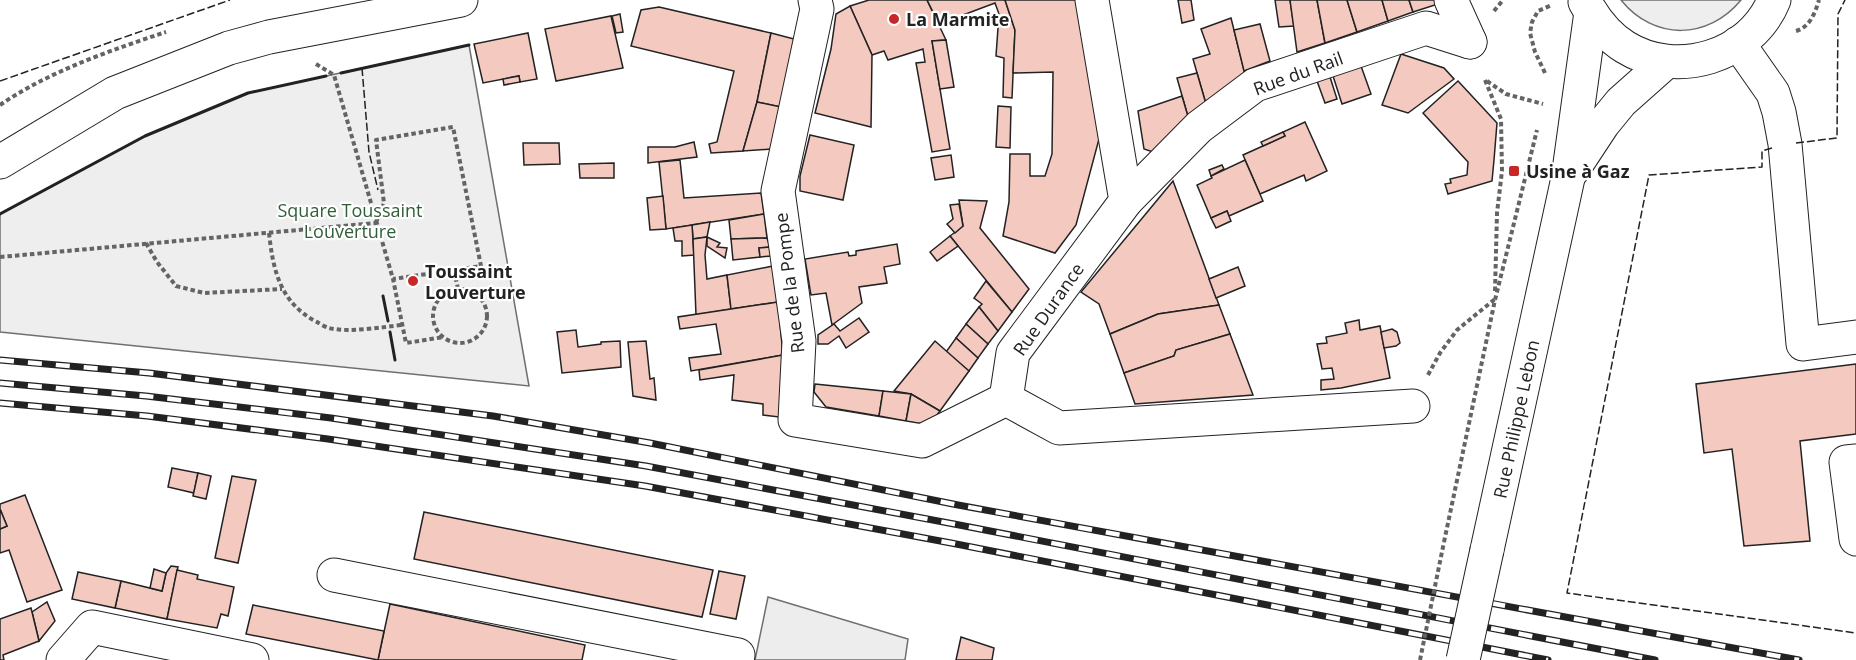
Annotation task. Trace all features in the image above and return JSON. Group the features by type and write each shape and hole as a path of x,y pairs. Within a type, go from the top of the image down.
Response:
{"street":[{"path":"0,162 116,93 229,48 269,37 461,0"},
{"name":"Rue de la Pompe","path":"815,0 817,9 778,191 799,341 795,420 922,441 1006,399"},
{"path":"1092,0 1126,201"},
{"name":"Rue du Rail","path":"1126,201 1199,127 1255,85 1426,28 1470,42 1451,0"},
{"path":"1577,5 1625,48 1645,57 1666,62 1688,62 1709,58 1729,50 1747,38 1762,22 1774,0"},
{"name":"Rue Philippe Lebon","path":"1463,660 1568,178 1577,5"},
{"path":"1738,44 1773,93 1779,112 1785,144 1803,344 1856,338"},
{"name":"Rue Philippe Lebon","path":"1568,178 1603,124 1621,102 1666,62"},
{"name":"Rue Durance","path":"1006,399 1013,353 1126,201"},
{"path":"1006,399 1059,428 1413,405"},
{"path":"1856,461 1846,462 1856,539"},
{"path":"334,575 738,655 737,660"},
{"path":"63,660 92,627 252,660"}],"path":[{"path":"1547,81 1530,33 1532,22 1538,11 1577,5"},
{"path":"316,64 334,75 393,279 406,344 444,337"},
{"path":"1485,80 1501,118 1502,171 1497,213 1495,300"},
{"path":"0,105 23,89"},
{"path":"1506,94 1543,104 1545,97"},
{"path":"376,223 384,203 376,140 453,127 481,266 393,279"},
{"path":"1420,660 1495,300 1537,127"},
{"path":"0,257 376,223"},
{"path":"269,233 272,262 282,289 294,306 309,318 329,328 355,330 402,325"},
{"path":"146,243 157,262 176,286 204,293 282,289"},
{"path":"454,270 458,289"},
{"path":"467,289 481,298 486,306 487,323 477,337 470,342 461,343 452,342 444,337 437,331 433,313 441,296 449,291 467,289"},
{"path":"1413,405 1440,352 1457,330 1495,300"}],"green space":[{"path":"1621,0 1741,0 1713,23 1681,30 1665,29 1649,23"},
{"name":"Square Toussaint Louverture","path":"469,45 529,386 0,332 0,214 145,136 248,93"}],"shaded area":[{"path":"768,597 908,639 905,660 755,660"}],"building":[{"path":"869,0 927,0 946,40 932,41 950,149 932,152 916,63 925,62 923,49 888,60 884,51 872,55 850,6"},
{"path":"927,0 1005,0 1015,30 1012,98 1003,97 1004,58 996,56 999,14 995,3 939,24"},
{"path":"1005,0 1077,0 1099,139 1076,225 1055,253 1003,236 1009,202 1010,154 1030,154 1030,176 1045,176 1052,154 1053,72 1013,73 1015,30"},
{"path":"1178,0 1191,0 1194,20 1182,23"},
{"path":"1275,0 1290,0 1294,26 1279,27"},
{"path":"1290,0 1317,0 1325,43 1297,52"},
{"path":"1317,0 1347,0 1357,32 1325,43"},
{"path":"1347,0 1382,0 1388,21 1357,32"},
{"path":"1382,0 1409,0 1413,12 1388,21"},
{"path":"1409,0 1438,0 1438,4 1413,12"},
{"path":"850,6 872,55 871,127 815,113 831,49 836,14"},
{"path":"659,7 771,33 757,102 743,151 711,153 709,144 717,142 734,71 631,46 641,10"},
{"path":"620,14 623,32 616,33 612,16"},
{"path":"611,16 623,68 556,81 545,29"},
{"path":"1231,18 1246,78 1206,104 1193,59 1210,54 1201,29"},
{"path":"1260,24 1270,61 1244,71 1234,30"},
{"path":"528,33 537,79 520,82 519,76 483,83 474,44"},
{"path":"771,33 798,40 781,107 757,102"},
{"path":"946,40 954,87 940,89 932,41"},
{"path":"1401,54 1444,68 1454,79 1408,113 1382,105"},
{"path":"1361,66 1371,94 1342,104 1333,76"},
{"path":"1197,73 1206,104 1189,120 1177,78"},
{"path":"519,76 520,82 504,85 503,79"},
{"path":"1330,77 1337,99 1325,103 1317,81"},
{"path":"1458,81 1497,123 1494,160 1492,181 1448,194 1445,184 1451,183 1450,179 1467,175 1468,162 1423,113"},
{"path":"1182,96 1189,120 1153,152 1144,149 1138,111"},
{"path":"757,102 781,107 771,149 743,151"},
{"path":"998,106 1011,107 1010,148 996,147"},
{"path":"1305,122 1327,171 1306,181 1304,175 1260,194 1243,155 1285,136 1283,132"},
{"path":"1283,132 1285,136 1263,146 1261,142"},
{"path":"810,135 854,145 843,200 800,191 800,176"},
{"path":"694,142 697,157 648,163 648,147 675,147"},
{"path":"523,143 559,143 560,164 524,165"},
{"path":"951,155 954,177 935,180 931,158"},
{"path":"680,160 684,198 761,193 764,214 666,229 659,162"},
{"path":"1245,160 1263,201 1229,216 1227,211 1211,218 1197,185"},
{"path":"614,163 614,178 580,178 579,164"},
{"path":"1222,165 1224,169 1211,176 1209,170"},
{"path":"1173,181 1219,305 1158,314 1110,334 1099,304 1081,292"},
{"path":"663,196 666,229 650,230 647,198"},
{"path":"959,200 987,201 980,228 1029,289 1012,312 950,236 963,226"},
{"path":"959,204 963,226 955,233 947,224 953,219 950,205"},
{"path":"1227,211 1231,221 1216,228 1211,218"},
{"path":"764,214 767,238 731,239 729,220"},
{"path":"710,222 707,237 693,239 692,225"},
{"path":"692,225 694,255 682,256 682,241 675,241 673,228"},
{"path":"950,236 958,246 937,261 930,252"},
{"path":"707,237 720,243 717,247 727,248 725,258 707,246"},
{"path":"707,237 705,255 707,279 727,275 731,309 696,315 693,239"},
{"path":"767,238 770,247 759,248 760,257 733,260 731,239"},
{"path":"897,244 900,264 884,267 887,283 859,287 862,303 832,325 826,293 811,295 805,259 848,252 849,256 856,255 856,251"},
{"path":"770,247 771,256 760,257 759,248"},
{"path":"773,266 778,302 731,309 727,275"},
{"path":"1238,267 1245,286 1216,298 1209,279"},
{"path":"986,281 1012,312 998,331 979,307 982,304 974,298"},
{"path":"778,302 783,355 691,371 689,358 721,354 716,324 680,329 678,317"},
{"path":"1219,305 1230,334 1176,350 1174,356 1124,373 1110,334 1158,314"},
{"path":"979,307 998,331 988,344 966,324"},
{"path":"859,318 869,332 846,348 839,336 828,344 818,344 818,335 834,324 840,331"},
{"path":"1359,320 1360,330 1380,326 1390,378 1321,390 1321,380 1334,379 1332,368 1322,369 1317,344 1327,343 1326,337 1347,333 1345,323"},
{"path":"966,324 988,344 978,358 956,338"},
{"path":"1392,329 1397,332 1400,343 1384,348 1381,332"},
{"path":"576,330 578,347 620,341 621,367 562,373 557,332"},
{"path":"1230,334 1253,395 1135,404 1124,373 1174,356 1176,350"},
{"path":"956,338 978,358 969,371 946,352"},
{"path":"646,341 650,379 654,378 656,400 633,396 628,342"},
{"path":"935,341 969,371 940,411 911,394 894,391"},
{"path":"783,355 779,417 763,415 763,404 732,400 734,375 700,380 699,370"},
{"path":"1856,364 1856,434 1800,441 1810,541 1744,546 1732,449 1704,453 1696,384"},
{"path":"815,384 883,391 879,416 826,407 814,392"},
{"path":"883,391 911,394 906,421 879,416"},
{"path":"911,394 940,411 929,425 906,421"},
{"path":"172,468 198,473 194,493 168,487"},
{"path":"198,473 211,476 206,499 193,496"},
{"path":"232,476 256,480 238,563 215,558"},
{"path":"25,495 62,590 27,602 9,550 0,553 0,529 7,526 0,504"},
{"path":"0,509 7,526 0,529"},
{"path":"424,512 713,570 702,617 414,559"},
{"path":"171,566 178,567 167,619 115,608 121,581 162,591 166,573"},
{"path":"154,569 166,573 162,591 150,588"},
{"path":"177,570 198,575 197,579 234,587 228,616 221,614 217,628 167,619"},
{"path":"719,571 745,576 736,619 710,614"},
{"path":"78,572 121,581 115,608 72,599"},
{"path":"47,602 55,621 39,641 32,612"},
{"path":"390,604 585,645 582,660 378,660"},
{"path":"253,605 384,631 378,660 246,634"},
{"path":"31,608 39,641 3,655 4,660 0,660 0,619"},
{"path":"961,637 994,648 992,660 956,660"}],"railway":[{"path":"0,360 149,373 493,416 650,443 958,505 1799,660"},
{"path":"0,383 146,396 331,418 646,466 1655,660"},
{"path":"0,403 147,416 328,439 645,486 951,543 1548,660"}],"fence":[{"path":"0,81 230,0"},
{"path":"1796,143 1837,138 1838,14 1845,0"},
{"path":"362,68 369,152 378,190"},
{"path":"1772,148 1762,151 1762,167 1649,175 1567,593 1856,633"}],"wall":[{"path":"341,73 469,45"},
{"path":"0,214 145,136 248,93 326,76"},
{"path":"383,296 388,321"},
{"path":"390,332 395,360"}],"place":[{"name":"La Marmite","path":"894,19"},
{"name":"Usine à Gaz","path":"1514,171"},
{"name":"Toussaint Louverture","path":"413,281"}]}
